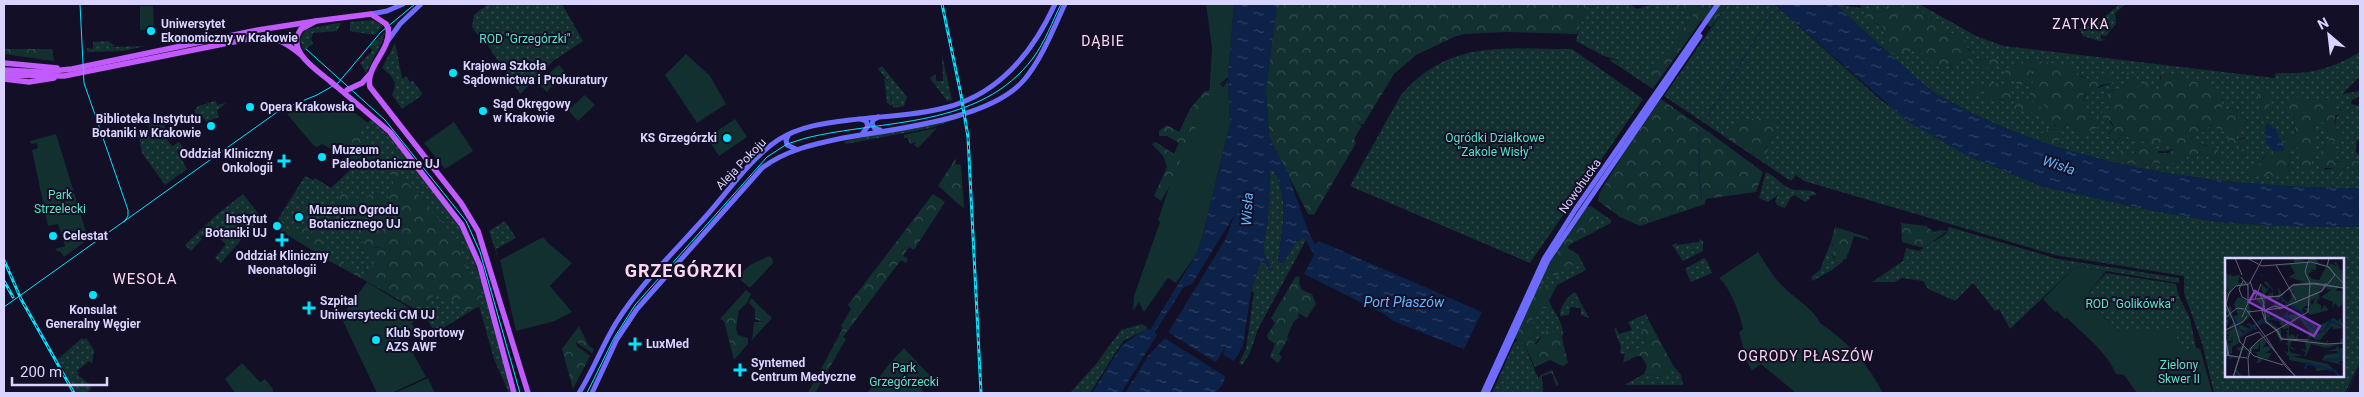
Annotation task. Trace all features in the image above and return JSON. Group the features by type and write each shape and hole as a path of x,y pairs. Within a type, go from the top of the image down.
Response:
{"main road":[{"path":"4,79 33,82 258,30 371,14 387,11 403,4"},
{"path":"345,90 362,83 370,75 387,42 400,24 421,4"},
{"name":"Aleja Pokoju","path":"579,393 617,322 645,285 755,160 774,143 793,132 817,125 942,109 964,101 990,87 1026,55 1040,34 1055,4"},
{"name":"Aleja Pokoju","path":"592,393 612,350 629,320 652,291 756,173 771,161 800,148 980,110 1012,91 1035,66 1065,4"},
{"name":"Nowohucka","path":"1487,393 1548,260 1718,4"},
{"name":"Nowohucka","path":"1483,393 1544,259 1575,210 1705,25 1722,4"},
{"path":"371,14 387,26 387,42"},
{"path":"301,55 297,45 298,34 306,25 316,21"},
{"path":"4,63 82,70 234,40 258,37 274,38 284,42 334,84 345,90 390,132 462,225 480,266 514,393"},
{"path":"1026,55 1031,54 1035,56 1035,66"},
{"path":"4,70 45,72 72,69"},
{"path":"4,75 64,76"},
{"path":"370,75 370,88 461,203 478,231 528,393"},
{"path":"883,116 875,118 872,124 876,130 885,130"},
{"path":"856,119 865,120 868,126 866,131 858,136"},
{"path":"793,132 787,137 786,143 790,148 800,148"},
{"path":"645,285 651,285 652,291"},
{"path":"604,346 606,352 612,350"}],"green space":[{"name":"ROD \"Grzegórzki\"","path":"488,4 562,4 583,41 553,61 520,94 485,41 483,42 472,27 474,15"},
{"path":"1206,4 1234,4 1228,77 1220,84 1223,87 1228,81 1230,124 1197,253 1176,283 1168,278 1144,312 1139,302 1133,311 1134,296 1160,222 1158,220 1172,179 1209,98 1212,48"},
{"path":"1277,4 1595,4 1592,8 1586,7 1577,34 1506,32 1464,34 1416,55 1394,74 1363,125 1355,121 1362,126 1354,139 1356,143 1314,215 1308,214 1269,137 1266,89"},
{"path":"1595,4 1630,4 1637,9 1652,4 1666,4 1679,7 1693,15 1647,82 1654,87 1653,89 1608,59 1620,61 1602,55 1576,41 1583,11 1586,7 1592,8"},
{"path":"1672,4 1728,4 1711,27 1701,21 1654,87 1646,82 1693,15"},
{"path":"1728,4 1774,4 1882,101 1966,155 2041,186 2144,209 2218,222 2280,226 2360,227 2360,361 2345,393 2214,393 2202,343 2184,293 2184,276 2055,255 1804,181 1796,175 1791,181 1664,96"},
{"path":"1835,4 1860,8 1862,4 1892,4 1892,10 1887,11 1881,6 1883,10 1880,13 1872,10 1871,23 1882,25 1885,38 1907,51 1921,51 1949,65 1965,59 1979,64 1992,57 1978,60 1956,34 1945,33 1922,12 1902,4 1919,4 1978,37 2004,46 2274,78 2276,73 2310,72 2330,67 2360,52 2360,76 2342,94 2360,91 2360,96 2352,100 2351,104 2360,106 2360,142 2357,140 2356,152 2360,155 2360,163 2332,161 2330,157 2334,151 2332,143 2342,132 2337,130 2335,121 2342,110 2318,105 2293,115 2296,135 2285,133 2284,151 2266,155 2259,164 2281,173 2288,173 2290,149 2298,146 2301,164 2314,134 2313,123 2316,119 2324,121 2328,125 2326,128 2330,138 2321,153 2321,161 2325,170 2334,168 2337,177 2343,174 2347,167 2351,167 2360,174 2360,188 2252,184 2197,178 2087,156 2035,139 1984,119 1933,92","holes":["2025,60 2087,78 2090,82 2097,80 2112,84 2085,94 2083,104 2091,112 2093,121 2080,135 2068,123 2060,133 2045,130 2058,129 2050,121 2040,119 2043,114 2029,110 2028,101 2047,113 2050,110 2030,95 2030,88 2038,75 2036,69 2031,71 2029,79 2012,79 2010,84 2011,102 1996,99 1986,89 1979,92 1993,84 2006,84 2005,80","2160,76 2223,99 2222,110 2236,108 2238,120 2247,119 2248,121 2235,134 2236,140 2245,137 2243,148 2246,155 2243,159 2240,145 2229,133 2210,125 2206,130 2191,138 2217,150 2230,160 2216,160 2199,153 2196,156 2197,158 2189,156 2170,164 2153,163 2143,165 2123,150 2135,154 2137,149 2135,143 2161,151 2172,150 2178,147 2121,135 2116,143 2108,134 2114,128 2104,113 2111,106 2107,102 2109,91 2121,89 2126,82 2132,80 2132,77 2137,88 2142,85 2158,90 2161,86"]},
{"path":"1892,4 1902,4 1922,12 1945,33 1956,34 1968,42 1967,48 1978,60 1992,57 2001,63 2000,65 1990,69 1965,59 1949,65 1934,65 1920,51 1891,53 1883,44 1885,38 1882,25 1871,23 1865,18 1867,12 1872,10 1880,13 1883,10 1881,6 1884,6 1887,11 1891,10"},
{"path":"2120,4 2126,4 2115,13 2116,24 2106,36 2101,35 2101,39 2106,40 2099,41 2083,36 2079,29 2098,22"},
{"path":"140,6 153,6 154,29 140,30"},
{"path":"373,20 383,26 375,35 350,31 350,22"},
{"path":"341,23 337,31 313,33 311,39 313,44 304,51 300,40 306,29"},
{"path":"385,32 383,40 366,73 360,63 372,51 370,46"},
{"path":"108,41 115,46 109,47 145,46 123,51 87,52 87,48 93,49 93,42"},
{"path":"395,43 403,79 406,76 410,82 413,81 422,93 421,96 402,109 392,95 395,83 382,68"},
{"path":"4,49 52,49 54,61 4,54"},
{"name":"Ogródki Działkowe \"Zakole Wisły\"","path":"1501,49 1572,49 1643,99 1530,263 1350,186 1401,95 1420,77 1439,64 1479,51"},
{"path":"686,54 710,76 726,104 697,123 665,75"},
{"path":"942,55 952,100 947,101 930,78 936,74 936,81 943,81"},
{"path":"2025,60 2072,65 2079,76 2087,78 2090,82 2097,80 2100,75 2114,75 2116,82 2101,85 2093,92 2084,94 2083,104 2091,112 2093,121 2101,126 2080,135 2068,123 2057,143 2042,140 2040,135 2045,130 2058,129 2051,122 2040,119 2042,114 2034,115 2029,110 2013,110 2013,103 2024,96 2047,112 2050,110 2030,95 2029,88 2038,75 2036,69 2031,71 2029,79 2020,86 2012,79 2010,84 2013,100 2011,102 1996,99 1990,102 1986,98 1986,89 1975,96 1971,95 1968,90 1987,83 2005,84 2003,75 2007,68 2019,65"},
{"path":"559,65 564,71 547,92 537,83"},
{"path":"882,66 907,97 904,106 893,108 890,87 892,106 887,103 884,78 889,82 878,69"},
{"path":"2125,72 2135,74 2138,81 2137,88 2147,80 2158,90 2162,74 2202,80 2222,94 2222,110 2236,108 2238,120 2245,118 2248,121 2235,134 2236,140 2246,138 2243,148 2246,155 2245,160 2243,159 2240,145 2232,145 2228,142 2229,133 2210,125 2206,130 2191,138 2206,146 2213,146 2231,161 2216,160 2199,153 2196,156 2197,159 2189,156 2170,164 2153,163 2143,165 2118,162 2116,158 2118,151 2123,150 2135,154 2137,149 2134,142 2153,144 2159,153 2168,153 2177,147 2121,135 2115,143 2107,136 2114,128 2111,121 2104,120 2101,115 2104,110 2111,106 2107,102 2098,102 2097,99 2107,96 2109,91 2121,89 2126,82 2132,80"},
{"path":"2262,86 2269,90 2271,99 2266,116 2261,113 2262,104 2258,101 2258,91"},
{"path":"1215,90 1152,270 1171,184 1161,201 1154,196 1167,167 1163,156 1152,144 1156,142 1174,154 1179,143 1167,136 1159,136 1159,131 1167,125 1179,132 1190,109 1205,91"},
{"path":"585,95 595,105 578,121 568,110"},
{"path":"2290,96 2307,99 2318,104 2320,101 2331,97 2336,101 2334,107 2346,113 2344,116 2336,115 2334,121 2337,130 2342,132 2343,135 2332,143 2335,151 2330,157 2335,162 2351,160 2359,162 2360,174 2351,167 2347,167 2340,178 2337,177 2334,168 2322,168 2319,155 2330,138 2326,128 2328,125 2316,120 2313,123 2316,137 2310,171 2301,164 2297,146 2290,149 2288,173 2262,177 2249,175 2246,169 2259,164 2269,152 2284,151 2285,133 2296,134 2293,115 2286,107"},
{"path":"1661,99 1763,172 1756,192 1706,199 1705,204 1640,226 1620,217 1598,201 1599,194 1623,154"},
{"path":"216,101 217,105 226,103 217,111 219,117 206,122 202,115 198,117 194,111 198,106 206,104 208,106 207,103"},
{"path":"336,103 345,105 368,123 333,150 322,144 317,147 314,146 287,114 313,105"},
{"path":"332,110 371,142 458,240 467,271 478,281 483,301 464,313 460,299 446,301 438,293 432,297 423,311 327,260 289,235 292,231 309,228 306,240 309,241 313,230 321,235 322,245 328,247 325,253 366,278 377,256 360,247 364,240 352,233 357,223 333,210 344,190 364,202 369,195 389,198 393,189 393,176 364,156 359,163 326,143"},
{"path":"171,115 178,125 172,130 169,127 168,120 164,122 168,141 172,146 179,142 183,147 177,151 187,169 165,185 142,153 139,137 131,139 128,129 136,126 137,130 149,128 150,119 160,116 160,120 164,120"},
{"path":"960,118 931,128 846,144 844,141"},
{"path":"1774,118 1775,130 1764,162 1722,135 1727,129 1738,122"},
{"name":"KS Grzegórzki","path":"735,119 747,137 719,156 707,138"},
{"path":"371,120 390,136 446,205 462,230 482,281 511,393 509,393 494,359 479,306 435,333 425,315 273,227 305,176 313,180 315,178 331,188 348,172 355,162 334,150"},
{"path":"454,122 473,151 445,169 424,143"},
{"path":"937,128 918,148 914,145 916,142 910,144 908,138 904,138 904,135"},
{"name":"Park Strzelecki","path":"56,134 87,235 87,240 64,257 60,251 58,252 55,249 65,246 58,224 48,226 32,150 38,148 37,143 31,144 30,141"},
{"path":"956,158 955,164 961,165 964,208 938,186"},
{"path":"1270,170 1274,171 1279,182 1284,215 1278,261 1283,263 1296,242 1304,237 1306,240 1258,329 1250,353 1242,365 1239,363 1246,349 1254,292 1251,291 1260,262 1265,263 1270,270 1272,269 1263,248 1268,219"},
{"path":"1766,172 1791,189 1810,191 1816,193 1816,195 1809,196 1810,199 1805,202 1795,195 1791,197 1785,208 1777,205 1775,201 1778,195 1768,202 1759,198"},
{"path":"243,194 261,217 221,263 215,258 226,244 210,230 204,236 200,236 202,239 191,251 185,245 215,216"},
{"path":"933,194 945,202 914,250 909,247 903,256 908,259 906,263 901,260 843,337 846,339 815,393 808,393 843,328 841,326 851,309 848,305"},
{"path":"1591,206 1611,220 1611,223 1570,244 1567,248 1578,254 1586,270 1557,285 1538,286 1548,264 1586,208"},
{"path":"1591,206 1595,209 1593,220 1594,232 1570,244 1567,248 1577,255 1580,260 1557,275 1551,275 1546,269 1560,244 1579,216"},
{"path":"505,221 516,238 496,249 499,261 489,231"},
{"path":"1901,221 1902,223 1926,226 1934,232 1940,230 1947,231 1924,248 1902,242"},
{"path":"1835,227 1867,237 1869,240 1854,236 1846,257 1834,263 1835,257 1830,254 1834,251 1832,249 1834,246 1831,242"},
{"path":"1949,227 2058,259 2179,278 2179,283 2076,266 2010,329 1999,309 1995,311 1973,283 1955,301 1928,289 1923,281 1902,278 1895,282 1872,282 1903,261 1906,248 1919,251 1946,234"},
{"path":"543,237 572,263 550,286 572,312 555,321 516,331 500,260"},
{"path":"1700,239 1703,241 1703,251 1683,261 1672,245 1676,243 1677,245 1699,242"},
{"path":"1831,242 1832,245 1847,246 1837,247 1831,253 1836,263 1844,260 1832,270 1813,281 1811,277 1820,270"},
{"path":"1758,252 1772,274 1783,286 1864,363 1883,393 1796,393 1761,364 1752,371 1747,361 1739,332 1743,329 1737,309 1727,288 1719,278"},
{"path":"769,256 772,258 773,263 750,288 737,277 750,265"},
{"path":"1704,258 1712,273 1691,282 1685,269"},
{"name":"Zielony Skwer II","path":"2076,266 2106,271 2090,291 2089,302 2119,331 2174,328 2181,351 2200,349 2212,393 2137,393 2124,375 2116,374 2107,358 2094,344 2067,318 2065,319 2057,311 2055,312 2043,299"},
{"name":"ROD \"Golikówka\"","path":"2106,273 2176,284 2178,294 2190,319 2196,348 2200,349 2212,393 2119,331 2089,302 2090,291"},
{"path":"1296,276 1300,277 1299,283 1302,290 1312,294 1316,304 1307,318 1298,313 1299,318 1294,321 1287,337 1289,341 1287,340 1279,354 1282,357 1278,363 1270,357 1275,344 1268,339 1267,335 1275,323 1271,318"},
{"name":"Klub Sportowy AZS AWF","path":"367,282 419,314 412,324 418,333 398,334 403,348 409,346 426,377 392,393 377,393 341,317"},
{"path":"1557,285 1549,301 1552,307 1550,309 1540,307 1532,320 1535,331 1531,342 1536,345 1545,331 1556,332 1562,338 1568,363 1563,366 1550,360 1535,367 1524,344 1515,338 1538,286"},
{"path":"746,290 751,294 747,303 739,310 736,329 738,335 748,338 748,344 734,360 724,321 720,319"},
{"path":"1575,292 1589,318 1581,315 1581,308 1570,307 1569,315 1560,316 1564,303"},
{"path":"751,298 772,318 752,340 754,322 763,322 755,319 755,309 749,303"},
{"path":"1540,307 1550,309 1552,307 1560,322 1563,334 1562,338 1556,332 1540,337 1534,345 1531,342 1535,331 1532,320"},
{"path":"1646,314 1649,321 1641,326 1646,343 1643,347 1623,354 1620,353 1621,347 1614,329 1616,328 1619,334 1632,330 1628,322"},
{"path":"1649,321 1673,365 1660,377 1644,374 1647,366 1641,356 1623,363 1625,353 1643,347 1646,343 1641,326"},
{"path":"1142,324 1147,327 1145,330 1123,341 1090,393 1070,393 1096,364 1121,330"},
{"path":"579,326 589,346 594,349 592,353 576,342 577,346 590,356 573,389 562,349"},
{"path":"82,338 84,340 86,338 94,350 92,363 89,361 77,371 78,375 91,385 91,389 86,393 77,393 58,359"},
{"path":"1518,340 1524,344 1539,380 1539,376 1552,370 1559,385 1556,386 1552,373 1542,376 1543,393 1492,393 1514,343"},
{"name":"Park Grzegórzecki","path":"904,348 932,378 921,389 925,393 867,393 890,363"},
{"path":"242,363 260,382 265,379 273,389 273,393 235,393 225,379"},
{"path":"1673,365 1681,375 1683,385 1624,385 1644,374 1660,377"},
{"path":"428,378 435,393 395,393"}],"water":[{"path":"1234,4 1277,4 1266,89 1269,137 1287,171 1308,231 1315,244 1319,241 1482,312 1464,349 1393,321 1384,314 1304,274 1314,255 1304,237 1296,242 1283,264 1278,261 1284,215 1279,182 1274,171 1270,170 1268,219 1263,248 1264,254 1273,269 1270,270 1265,263 1260,262 1251,291 1243,346 1234,361 1223,355 1226,346 1211,370 1214,369 1225,376 1223,384 1215,393 1125,393 1148,356 1165,338 1225,240 1235,214 1192,284 1183,288 1155,332 1157,335 1121,393 1092,393 1122,345 1147,328 1150,330 1197,253 1230,124 1228,75"},
{"name":"Wisła","path":"1774,4 1835,4 1933,92 1984,119 2035,139 2087,156 2197,178 2252,184 2360,188 2360,227 2280,226 2218,222 2144,209 2041,186 1966,155 1908,122"},
{"path":"2267,123 2276,129 2284,150 2276,152 2267,144 2265,135"}],"pier":[{"path":"1166,331 1218,364 1216,367 1227,377 1163,337"}],"waterway":[{"path":"1706,119 1770,16 1781,9"},
{"path":"1221,85 1228,80"},
{"path":"1699,132 1699,176 1702,200"},
{"path":"374,248 380,247"},
{"path":"364,264 367,274"},
{"path":"2347,393 2360,363"}],"tram line":[{"path":"80,4 84,83 128,210 128,216 124,222"},
{"path":"4,307 280,110 317,95 338,83 381,32 415,4"},
{"path":"587,393 614,338 635,305 767,157 787,144 806,138 929,118 958,110 986,98 1011,81 1033,58 1045,39 1061,4"},
{"path":"306,49 385,120 466,221 480,252 520,393"}],"railway":[{"path":"942,4 968,137 981,393"},
{"path":"4,260 21,299 74,393"},
{"path":"4,281 13,297"}],"place":[{"name":"Uniwersytet Ekonomiczny w Krakowie","path":"151,31"},
{"name":"Krajowa Szkoła Sądownictwa i Prokuratury","path":"453,73"},
{"name":"Opera Krakowska","path":"250,107"},
{"name":"Sąd Okręgowy w Krakowie","path":"483,111"},
{"name":"Biblioteka Instytutu Botaniki w Krakowie","path":"211,126"},
{"name":"KS Grzegórzki","path":"727,138"},
{"name":"Muzeum Paleobotaniczne UJ","path":"322,157"},
{"name":"Oddział Kliniczny Onkologii","path":"284,161"},
{"name":"Muzeum Ogrodu Botanicznego UJ","path":"299,217"},
{"name":"Instytut Botaniki UJ","path":"277,226"},
{"name":"Celestat","path":"53,236"},
{"name":"Oddział Kliniczny Neonatologii","path":"282,240"},
{"name":"Konsulat Generalny Węgier","path":"93,295"},
{"name":"Szpital Uniwersytecki CM UJ","path":"309,308"},
{"name":"Klub Sportowy AZS AWF","path":"376,340"},
{"name":"LuxMed","path":"635,344"},
{"name":"Syntemed Centrum Medyczne","path":"740,370"}],"district":[{"name":"ZATYKA","path":"2081,24"},
{"name":"DĄBIE","path":"1103,41"},
{"name":"GRZEGÓRZKI","path":"684,271"},
{"name":"WESOŁA","path":"145,279"},
{"name":"OGRODY PŁASZÓW","path":"1806,356"}],"water label":[{"name":"Port Płaszów","path":"1404,302"}]}
